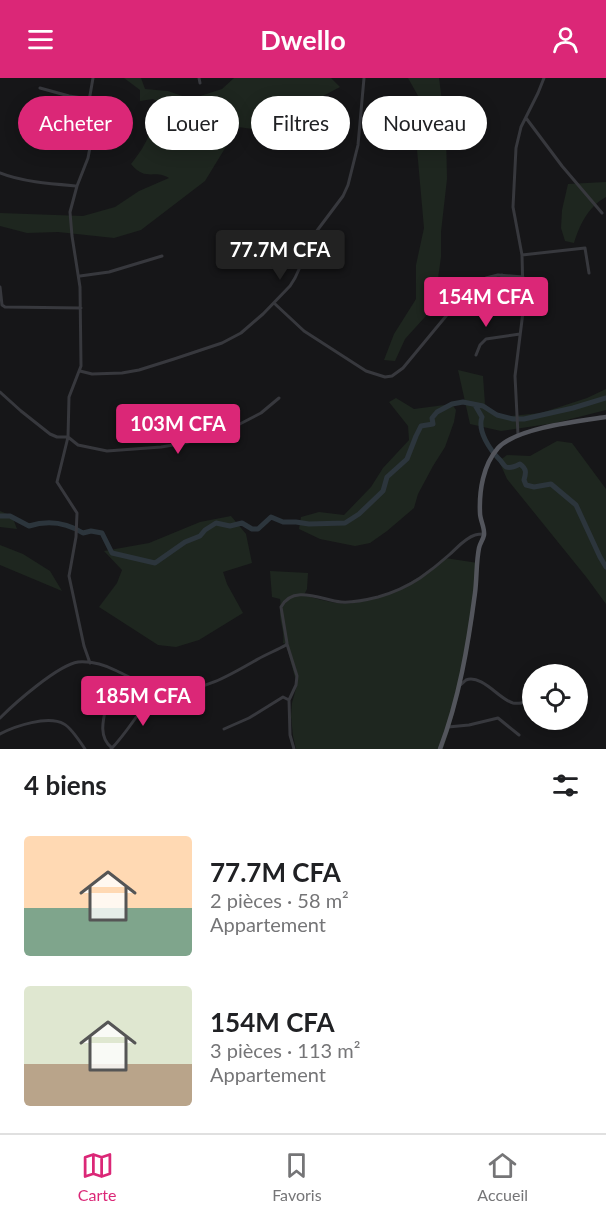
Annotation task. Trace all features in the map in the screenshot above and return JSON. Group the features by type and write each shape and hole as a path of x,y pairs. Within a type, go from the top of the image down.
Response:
{"main road":[{"path":"440,749 459,686 474,600 479,546 484,534 480,514 482,485 486,469 495,453 506,442 518,436 551,426 606,417"}],"street":[{"path":"90,96 93,78"},
{"path":"80,371 92,374 129,373 209,348 241,333 274,303 295,278 316,232 348,185 358,145 364,78"},
{"path":"518,436 515,376 523,312 523,277 522,255 513,201 517,143 521,127 544,78"},
{"path":"40,88 69,96"},
{"path":"526,118 562,166 602,213"},
{"path":"90,150 71,206 70,224 79,276 81,308 80,371 69,397 68,437 57,482 76,510 76,537 69,579 90,663"},
{"path":"0,173 25,180 76,186"},
{"path":"522,255 585,248 589,273"},
{"path":"79,276 109,272 162,256"},
{"path":"274,303 315,339 366,371 385,377 393,376 403,368 456,304 486,278 502,275 523,277"},
{"path":"502,275 498,300 502,307"},
{"path":"0,286 2,305 5,308 81,308"},
{"path":"476,355 480,345 486,339 520,334"},
{"path":"0,392 50,434 57,437 68,437 78,445 107,451 185,443 234,427 261,413 279,398"},
{"path":"294,749 290,735 289,700 297,681 287,644 282,607 284,602 289,598 307,594 343,602 378,597 418,579 469,538 476,534 484,534"},
{"path":"0,718 31,689 76,662 103,664 159,689 184,690 226,677 287,644"},
{"path":"459,686 466,680 473,680 491,688 512,702 522,702"},
{"path":"102,687 108,698 102,732 108,745 112,748 127,731 146,702 159,689"},
{"path":"224,729 249,718 283,697 289,700"},
{"path":"448,727 498,718 519,735"},
{"path":"0,734 33,722 56,722 65,724 85,749"}],"shaded area":[{"path":"124,78 141,78 145,89 168,91 182,96 145,96 145,100 140,101 140,90"},
{"path":"234,78 331,78 340,87 323,96 251,96 251,129 239,127 239,96 200,96 222,89"},
{"path":"408,78 439,78 441,96 418,96"},
{"path":"145,143 145,150 224,150 205,181 141,230 114,238 58,232 27,233 0,226 0,213 83,216 115,207 139,191 169,178 141,173 131,164"},
{"path":"417,150 446,150 447,179 441,232 441,257 434,307 405,339 395,361 384,360 394,334 416,299 416,265 424,228"},
{"path":"606,182 606,197 594,206 586,217 574,243 565,241 561,228 562,210 568,184"},
{"path":"458,370 483,376 485,404 501,417 541,413 587,398 606,389 606,410 555,423 501,431 470,424"},
{"path":"396,398 414,409 452,404 456,410 445,447 418,494 414,508 370,543 355,546 320,539 299,529 301,517 319,512 344,515 371,487 383,468 409,440 408,426 389,402"},
{"path":"557,441 572,443 606,489 606,604 507,479 499,461 507,455 530,456"},
{"path":"0,511 12,516 17,529 0,527"},
{"path":"231,516 246,534 252,563 223,572 243,613 199,640 176,647 158,645 99,607 117,583 122,570 104,551 149,543 200,522"},
{"path":"0,545 23,554 50,571 62,591 0,565"},
{"path":"445,558 478,563 469,645 455,711 443,749 296,749 291,716 297,685 286,644 283,643 280,599 272,597 270,571 308,573 307,589 304,595 336,603 350,603 380,597 394,591"}],"waterway":[{"path":"0,516 10,516 29,526 43,523 57,524 83,533 91,531 102,533 112,553 155,563 185,542 200,536 216,523 230,526 242,523 252,529 258,529 271,517 283,522 345,523 359,514 383,491 387,477 407,459 421,426 433,424 432,418 437,412 452,404 463,402 483,406 497,415 524,419 606,398"},
{"path":"475,405 482,417 481,428 485,440 492,451 508,468 520,464 525,469 526,485 534,487 551,484 576,505 606,567"}]}
